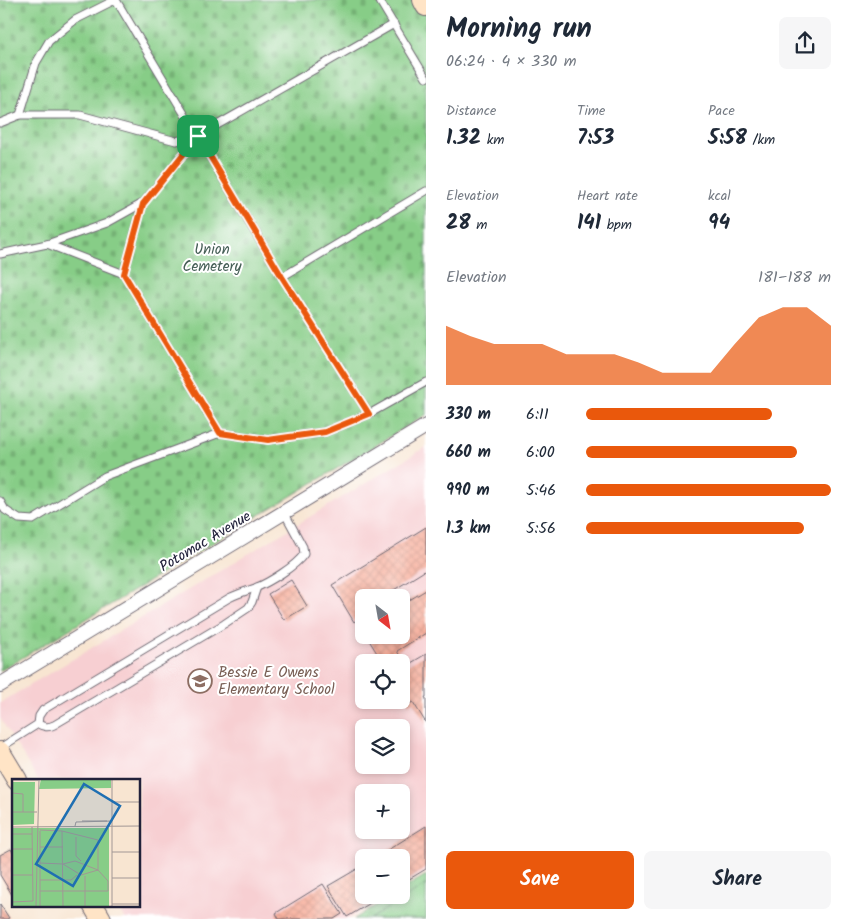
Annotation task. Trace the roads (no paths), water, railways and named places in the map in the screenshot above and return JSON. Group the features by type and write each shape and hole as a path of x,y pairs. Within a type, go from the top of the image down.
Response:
{"street":[{"path":"423,0 426,6"},
{"name":"Potomac Avenue","path":"0,685 426,426"},
{"path":"0,752 16,779"}],"lane":[{"path":"20,115 36,63 49,40 74,20 115,0 282,277 369,414"},
{"path":"379,0 426,78"},
{"path":"0,123 20,115 80,115 176,141 198,136 394,24"},
{"path":"0,254 47,244 107,223 143,204 198,136"},
{"path":"282,277 426,191"},
{"path":"124,274 143,204"},
{"path":"47,244 124,274 220,433"},
{"path":"0,501 5,510 19,519 33,520 105,476 220,433 268,440 325,432 369,414 426,382"},
{"path":"38,724 39,716 43,710 229,598 257,587 298,562 304,554 303,548 284,512"},
{"path":"38,724 44,727 54,725 224,624 248,608 257,587"},
{"path":"0,748 38,724"}],"place":[{"name":"Bessie E Owens Elementary School","path":"200,681"}],"park label":[{"name":"Union Cemetery","path":"212,258"}]}
